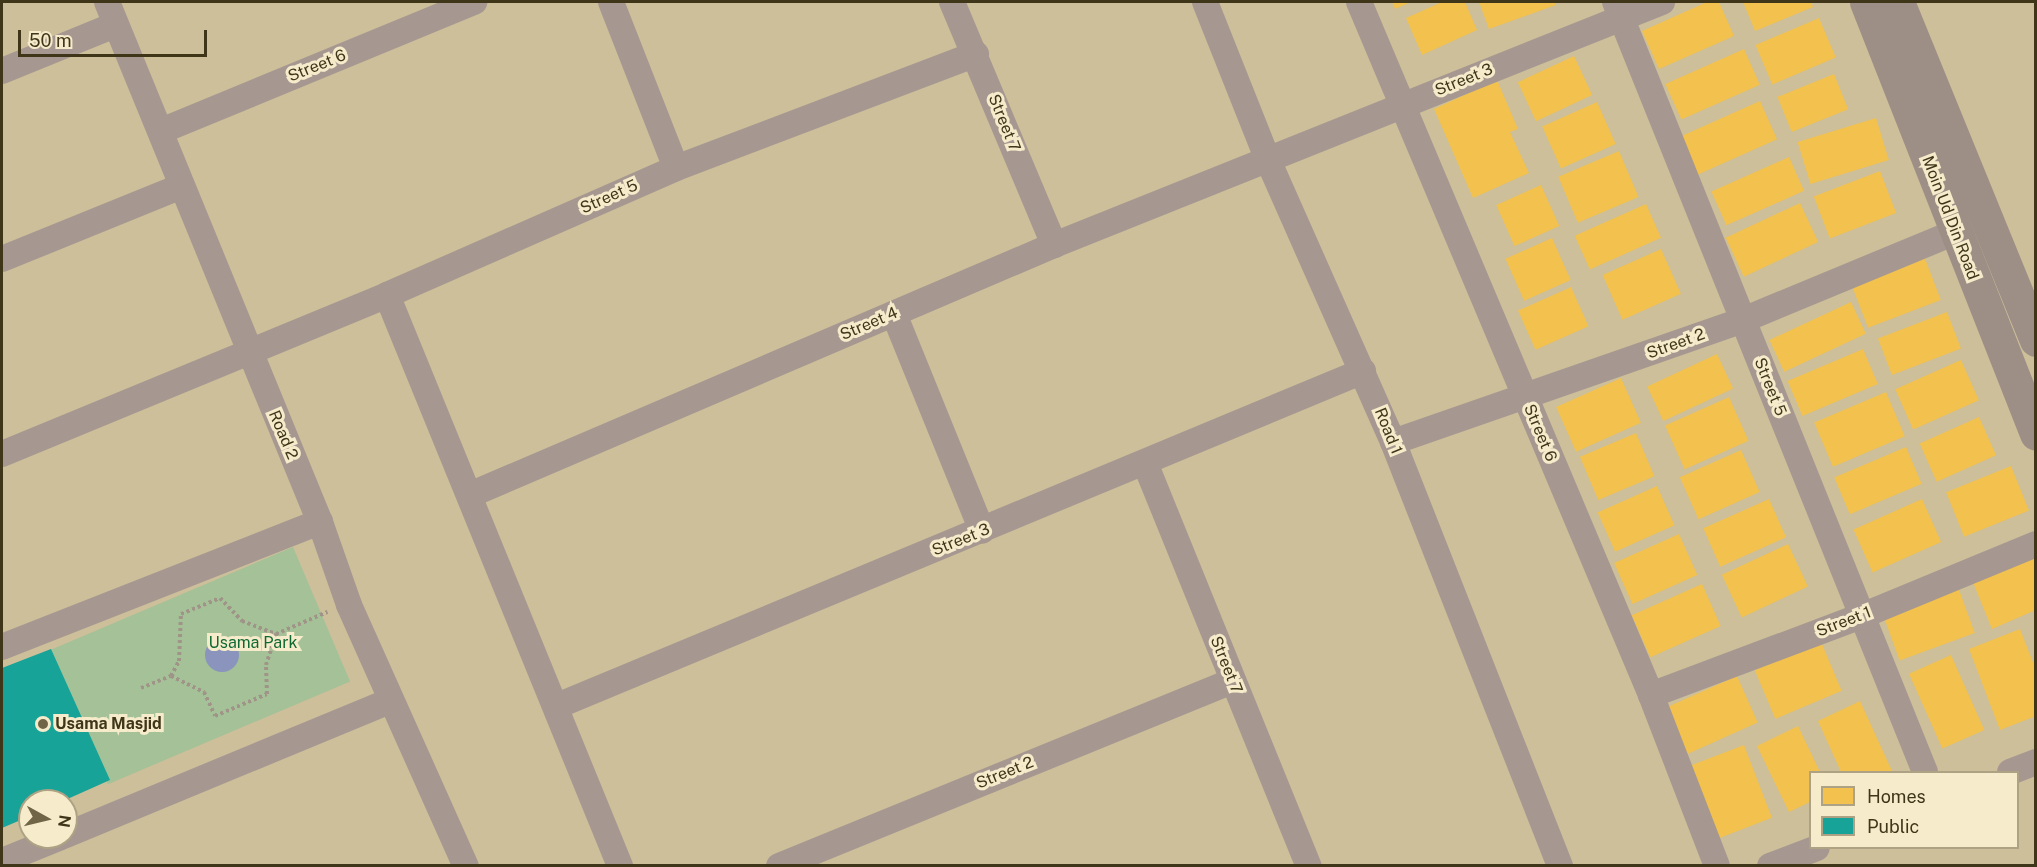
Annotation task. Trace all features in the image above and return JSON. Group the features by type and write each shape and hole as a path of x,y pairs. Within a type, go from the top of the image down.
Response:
{"main road":[{"name":"Moin Ud Din Road","path":"1866,2 2036,434"},
{"name":"Moin Ud Din Road","path":"1898,2 2036,340"}],"street":[{"name":"Street 6","path":"161,131 474,2"},
{"path":"611,2 676,168"},
{"name":"Street 7","path":"952,2 976,54 1054,245"},
{"name":"Road 1","path":"1205,2 1268,160 1393,442 1560,866"},
{"name":"Street 6","path":"1359,2 1651,695 1717,866"},
{"name":"Street 3","path":"1268,160 1618,10 1662,2"},
{"name":"Street 5","path":"1618,10 1864,615 1925,771"},
{"name":"Road 2","path":"111,13 161,131 248,352 320,522 390,701 466,866"},
{"path":"2,70 111,13"},
{"name":"Street 5","path":"2,454 387,294 676,168 976,54"},
{"name":"Street 4","path":"472,494 1054,245 1268,160"},
{"path":"2,259 182,186"},
{"name":"Street 2","path":"1393,442 1525,398 1743,320 1955,232"},
{"path":"387,294 472,494 620,866"},
{"path":"894,314 982,531"},
{"name":"Street 3","path":"557,706 1363,371"},
{"name":"Street 7","path":"1145,463 1309,866"},
{"path":"2,647 320,522"},
{"name":"Street 1","path":"1651,695 1864,615 2036,544"},
{"name":"Street 2","path":"779,866 1232,681"},
{"path":"78,830 390,701"},
{"path":"2013,771 2036,762"},
{"path":"2,861 32,849"},
{"path":"1770,866 1814,849"}],"path":[{"path":"141,688 171,676 179,661 181,614 220,598 242,621 276,634 313,618"},
{"path":"171,676 204,692 215,716 267,694 266,665 276,634"}],"green space":[{"name":"Usama Park","path":"293,547 350,681 108,784 51,650"}],"water":[{"path":"222,638 234,643 239,655 234,667 222,672 210,667 205,655 210,643"}],"building: Homes":[{"path":"1392,2 1411,2 1395,9"},
{"path":"1442,2 1465,2 1477,30 1422,55 1406,18"},
{"path":"1479,2 1554,2 1556,5 1489,29"},
{"path":"1707,2 1719,2 1734,36 1659,69 1642,31"},
{"path":"1743,2 1811,2 1813,7 1755,31"},
{"path":"1819,18 1836,58 1772,85 1755,45"},
{"path":"1744,49 1760,85 1681,120 1665,84"},
{"path":"1574,56 1592,95 1536,121 1518,82"},
{"path":"1834,74 1848,109 1792,132 1777,97"},
{"path":"1497,80 1518,129 1510,132 1529,173 1473,198 1434,109"},
{"path":"1760,101 1777,139 1696,176 1679,137"},
{"path":"1597,102 1616,144 1561,168 1542,126"},
{"path":"1876,118 1889,160 1810,184 1798,142"},
{"path":"1619,151 1639,197 1578,223 1558,177"},
{"path":"1789,157 1804,191 1726,225 1711,192"},
{"path":"1880,171 1896,213 1830,238 1814,196"},
{"path":"1541,185 1559,226 1515,246 1496,205"},
{"path":"1800,203 1818,242 1744,277 1726,238"},
{"path":"1646,204 1661,238 1590,270 1575,236"},
{"path":"1552,238 1571,280 1524,301 1505,259"},
{"path":"1661,249 1681,294 1622,320 1603,275"},
{"path":"1924,256 1941,300 1868,328 1851,284"},
{"path":"1571,287 1588,326 1536,350 1518,311"},
{"path":"1851,302 1866,334 1784,372 1769,340"},
{"path":"1947,312 1961,348 1892,375 1878,339"},
{"path":"1863,349 1878,384 1802,416 1788,381"},
{"path":"1717,354 1733,388 1663,421 1647,387"},
{"path":"1961,360 1979,400 1913,429 1895,389"},
{"path":"1621,378 1641,423 1576,452 1556,407"},
{"path":"1886,392 1905,436 1833,467 1814,422"},
{"path":"1729,397 1749,441 1685,469 1665,425"},
{"path":"1979,417 1996,455 1937,482 1920,443"},
{"path":"1636,433 1654,476 1598,500 1580,457"},
{"path":"1906,447 1922,484 1850,514 1834,477"},
{"path":"1741,450 1760,492 1699,519 1680,477"},
{"path":"2011,466 2029,511 1964,537 1946,492"},
{"path":"1657,486 1674,525 1615,552 1598,512"},
{"path":"1769,499 1786,537 1720,567 1703,528"},
{"path":"1922,499 1941,542 1873,572 1853,530"},
{"path":"1679,534 1697,575 1632,604 1614,563"},
{"path":"1788,544 1808,587 1742,617 1722,575"},
{"path":"2036,553 2036,610 1992,629 1972,580"},
{"path":"1702,584 1721,626 1650,657 1632,615"},
{"path":"1958,587 1975,633 1900,660 1883,614"},
{"path":"2020,629 2036,670 2036,716 2000,730 1969,649"},
{"path":"1821,642 1842,691 1775,719 1755,670"},
{"path":"1951,655 1984,730 1942,749 1909,674"},
{"path":"1737,676 1758,723 1687,754 1667,707"},
{"path":"1860,701 1892,771 1841,771 1818,721"},
{"path":"1798,726 1820,771 1809,771 1809,802 1789,812 1757,746"},
{"path":"1744,745 1772,818 1717,839 1689,766"}],"building: Public":[{"name":"Usama Masjid","path":"51,649 110,780 78,794 78,789 18,789 18,821 2,828 2,668"}],"place":[{"name":"Usama Masjid","path":"43,724"}]}
